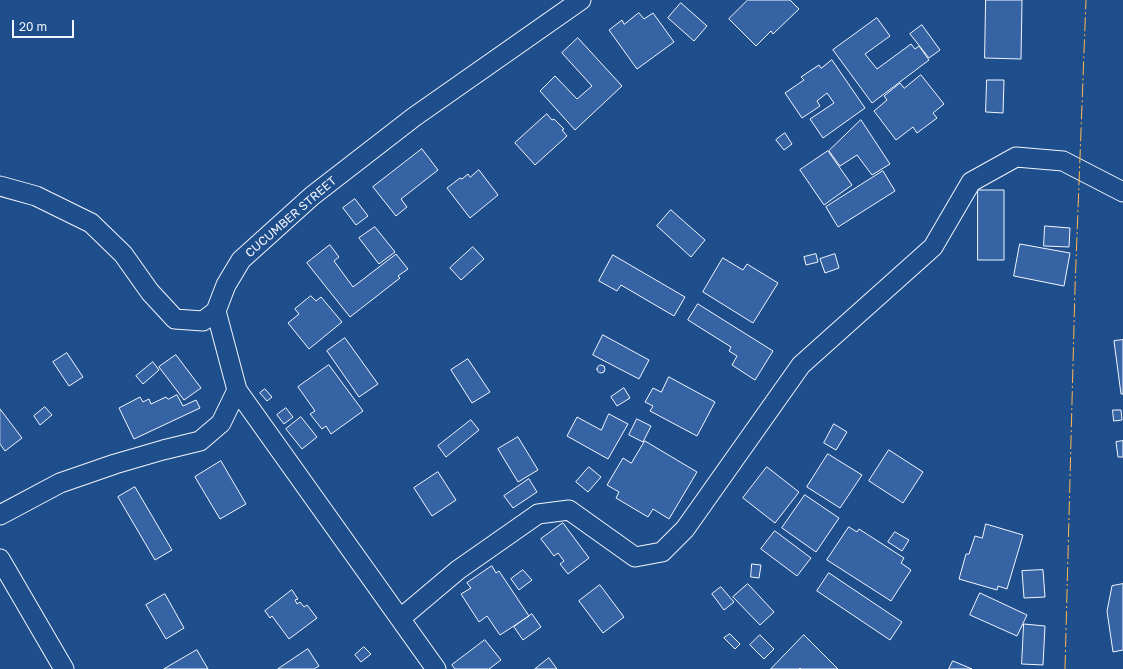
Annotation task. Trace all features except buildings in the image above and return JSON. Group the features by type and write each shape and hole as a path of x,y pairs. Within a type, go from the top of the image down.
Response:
{"street":[{"name":"CUCUMBER STREET","path":"216,311 226,285 242,260 312,196 414,117 582,0"},
{"path":"401,618 458,570 538,514 569,510 635,557 662,552 685,529 801,365 933,247 971,182 1016,157 1063,161 1123,192"},
{"path":"0,186 36,196 91,223 123,254 150,292 175,319 203,321 216,311 237,390 436,669"},
{"path":"0,516 60,483 115,464 200,441 221,423 237,390"},
{"path":"0,559 64,669"}],"power":[{"path":"1065,669 1075,288 1086,0"}]}
